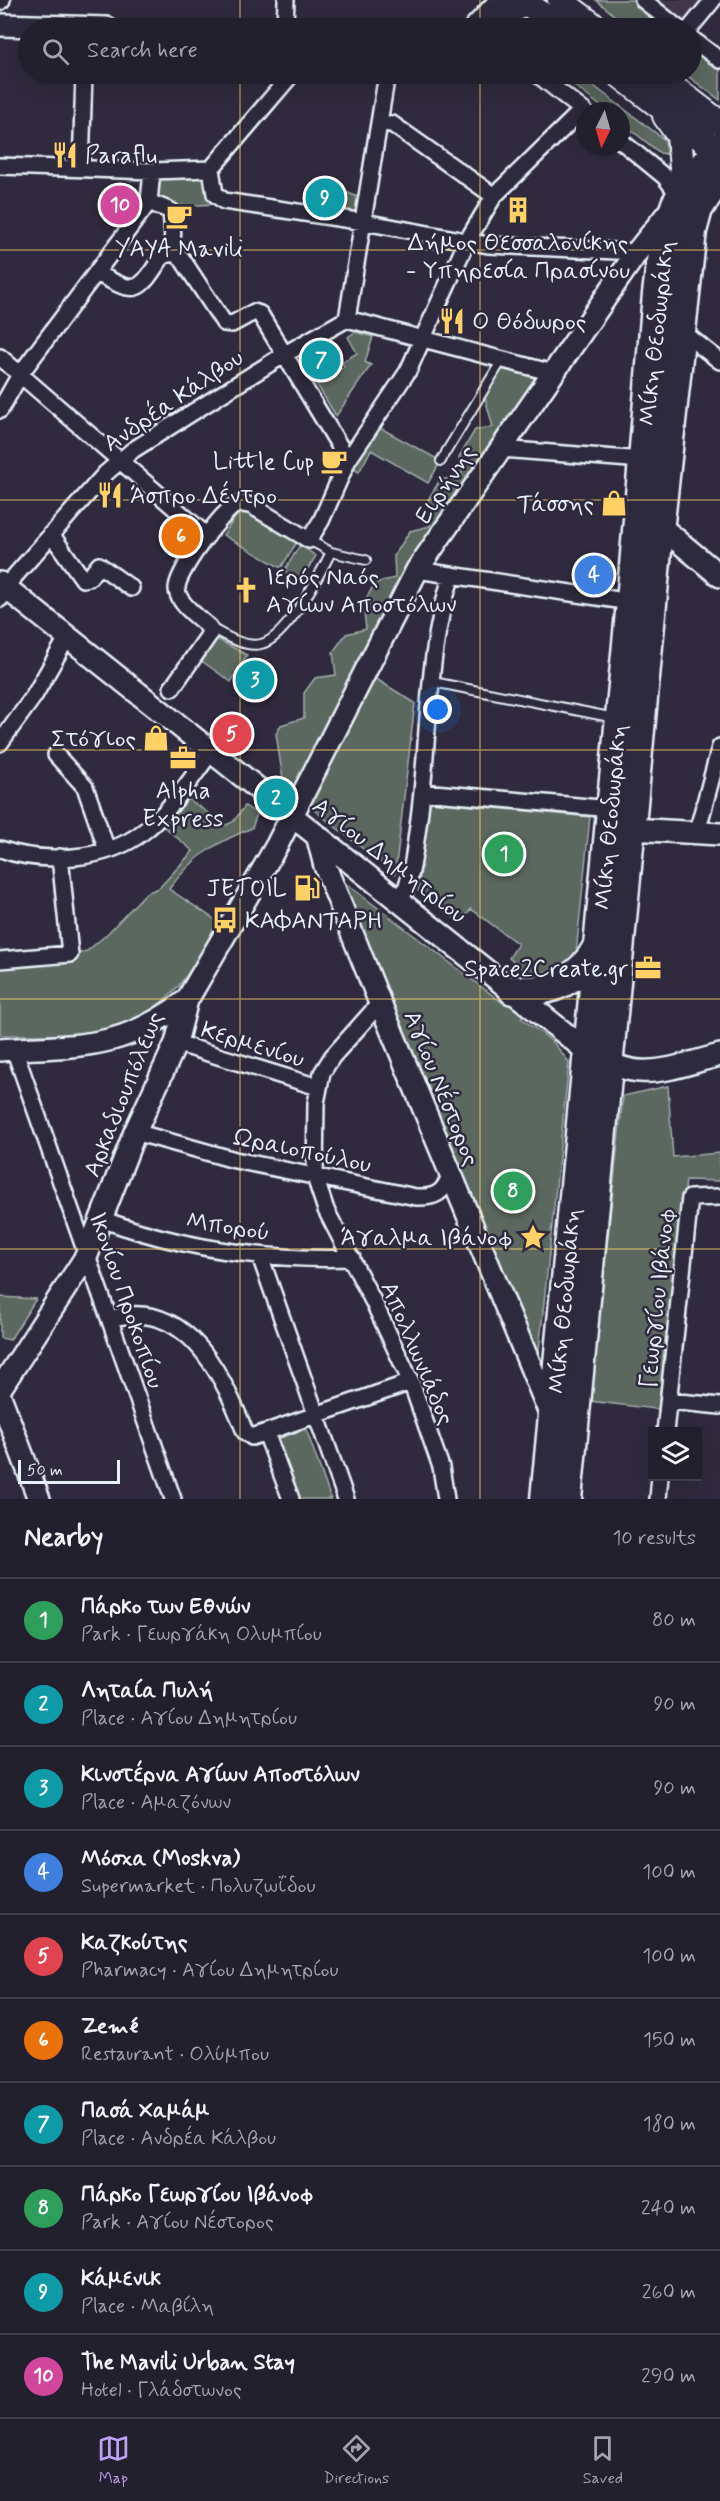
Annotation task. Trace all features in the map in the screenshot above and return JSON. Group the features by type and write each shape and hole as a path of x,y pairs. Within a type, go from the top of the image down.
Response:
{"highway":[{"name":"Μίκη Θεοδωράκη","path":"567,1499 598,1058 598,946 631,602 657,294 664,237 680,197 719,150"},
{"name":"Μίκη Θεοδωράκη","path":"544,1499 598,1058 631,829 660,526 692,231 719,150"},
{"path":"513,990 545,988 572,978 584,969 598,946"}],"main road":[{"path":"560,0 586,16"},
{"path":"526,1 547,18"},
{"path":"631,84 719,150"},
{"path":"671,84 710,110 719,150"},
{"path":"650,98 679,136 680,197"}],"street":[{"path":"285,18 286,0"},
{"path":"485,18 501,0"},
{"path":"643,0 666,18"},
{"path":"698,18 713,0"},
{"path":"506,18 526,1"},
{"path":"0,26 18,26"},
{"path":"702,46 720,60"},
{"path":"81,168 84,84"},
{"path":"0,166 152,171 211,169 283,84"},
{"path":"386,84 347,320 553,373"},
{"path":"550,84 576,105"},
{"path":"172,688 206,642 208,627 180,599 177,589 179,579 207,536 232,508 242,504 252,506 309,540 321,521 348,460 404,377 467,242 494,196 576,119"},
{"path":"380,123 392,124 494,196"},
{"path":"630,148 665,177 680,197"},
{"path":"211,169 215,194 221,200 364,222 467,242 637,252"},
{"path":"0,410 21,373 149,202 152,171"},
{"name":"Ειρήνης","path":"292,815 417,570 637,252 680,197"},
{"path":"97,273 122,287 137,288 145,283 170,250 173,241 171,211 149,202"},
{"path":"167,254 182,259 224,323 232,324 254,312 260,314 348,460"},
{"name":"Ανδρέα Κάλβου","path":"2,590 120,460 285,354 347,320"},
{"path":"680,330 720,361"},
{"path":"0,357 207,536"},
{"path":"500,449 642,460"},
{"path":"660,526 720,576"},
{"path":"51,534 83,579 89,578 99,566 131,588"},
{"path":"417,570 631,602"},
{"path":"400,901 410,884 423,792 442,606 452,575"},
{"name":"Αγίου Δημητρίου","path":"2,590 68,636 598,1058"},
{"path":"0,743 34,696 68,636"},
{"path":"697,832 720,747"},
{"path":"0,849 20,855 60,857 107,850 134,839 148,828 212,751"},
{"path":"56,755 85,787 107,850"},
{"path":"423,792 611,809"},
{"name":"Αρκαδιουπόλεως","path":"0,1389 87,1255 135,1132 176,1043 187,1000 254,887 292,815"},
{"path":"631,829 720,834"},
{"name":"Αγίου Νέστορος","path":"317,834 325,866 335,892 450,1175 552,1419 571,1457"},
{"path":"0,960 70,954 60,857"},
{"path":"7,1049 78,1047 113,1041 153,1024 187,1000"},
{"name":"Απολλωνιάδος","path":"380,1003 328,1062 318,1087 315,1177 326,1210 411,1382 439,1462 446,1499"},
{"name":"Κερμενίου","path":"176,1043 318,1087"},
{"name":"Ικονίου Προκοπίου","path":"7,1049 87,1255 173,1499"},
{"path":"598,1058 633,1072 655,1072 720,1055"},
{"name":"Ωραιοπούλου","path":"135,1132 235,1160 423,1198 440,1194 447,1186 450,1175"},
{"name":"Γεωργίου Ιβάνοφ","path":"666,1427 690,1198 720,1197"},
{"name":"Μπορού","path":"101,1219 166,1239 260,1256 351,1258"},
{"path":"260,1256 346,1499"},
{"path":"110,1319 128,1314 143,1314 168,1323 185,1333 211,1362 247,1434 252,1437 411,1382"},
{"path":"0,1396 39,1499"},
{"path":"669,1401 720,1406"},
{"path":"266,1433 291,1499"},
{"path":"658,1499 660,1481"}],"lane":[{"path":"444,456 502,360"},
{"path":"309,540 331,552 366,560"},
{"path":"208,627 239,642 264,643 274,636 308,597 331,552"},
{"path":"433,682 619,719"}],"shaded area":[{"path":"658,0 711,0 696,18 680,18"}],"green space":[{"path":"596,0 637,0 660,18 618,18"},
{"path":"702,52 720,67 720,100 698,84 702,84"},
{"path":"572,84 591,84 615,102 595,102"},
{"path":"630,113 665,140 667,154 660,153 630,129"},
{"path":"209,172 214,204 167,207 151,200 154,174"},
{"path":"337,188 362,199 358,213 333,211"},
{"path":"355,332 373,337 365,362 371,365 336,416 316,383 344,367 342,362 357,353 348,337"},
{"path":"502,368 540,379 298,794 284,786 276,734 281,725 304,718 304,693 315,678 336,675 333,652 346,634 366,629 363,604 375,583 395,578 394,556 410,531 430,526 426,503 440,480 462,476 459,457 475,430 493,427 485,398"},
{"path":"377,424 382,429 441,461 428,483 371,450 359,472 349,467"},
{"path":"246,511 297,542 281,568 223,535 239,512"},
{"path":"300,545 316,556 300,581 284,571"},
{"path":"213,637 247,655 231,682 199,659"},
{"path":"373,677 415,703 395,874 309,806"},
{"path":"188,799 226,825 233,822 245,806 257,814 252,828 216,845 196,859 169,889 220,923 180,984 161,1003 119,1025 74,1034 0,1035 0,965 45,964 87,951 106,935 146,893 159,888 193,851 164,827"},
{"path":"430,802 590,817 576,954 557,973 532,977 509,958 518,944 471,909 461,923 418,891"},
{"path":"344,882 504,1004 512,1002 527,1015 521,1018 553,1042 569,1062 538,1360"},
{"path":"668,1086 673,1157 720,1153 720,1181 686,1180 663,1410 590,1401 623,1096"},
{"path":"0,1297 36,1299 10,1340 0,1338"},
{"path":"306,1429 331,1499 299,1499 278,1439"}],"place":[{"name":"Paraflu","path":"65,155"},
{"name":"Κάμενικ","path":"325,198"},
{"name":"The Mavili Urban Stay","path":"120,205"},
{"name":"Δήμος Θεσσαλονίκης - Υπηρεσία Πρασίνου","path":"518,210"},
{"name":"YAYA Mavili","path":"179,216"},
{"name":"Ο Θόδωρος","path":"452,321"},
{"name":"Πασά Χαμάμ","path":"321,360"},
{"name":"Little Cup","path":"334,461"},
{"name":"Άσπρο Δέντρο","path":"110,495"},
{"name":"Τάσσης","path":"614,503"},
{"name":"Zemé","path":"181,536"},
{"name":"Μόσχα (Moskva)","path":"594,575"},
{"name":"Ιερός Ναός Αγίων Αποστόλων","path":"246,590"},
{"name":"Κινστέρνα Αγίων Αποστόλων","path":"255,680"},
{"name":"Καζκούτης","path":"232,734"},
{"name":"Στόγιος","path":"156,738"},
{"name":"Alpha Express","path":"183,758"},
{"name":"Ληταία Πυλή","path":"276,798"},
{"name":"Πάρκο των Εθνών","path":"504,854"},
{"name":"JETOIL","path":"307,888"},
{"name":"ΚΑΦΑΝΤΑΡΗ","path":"225,920"},
{"name":"Space2Create.gr","path":"648,968"},
{"name":"Πάρκο Γεωργίου Ιβάνοφ","path":"513,1191"},
{"name":"Άγαλμα Ιβάνοφ","path":"533,1237"}]}
